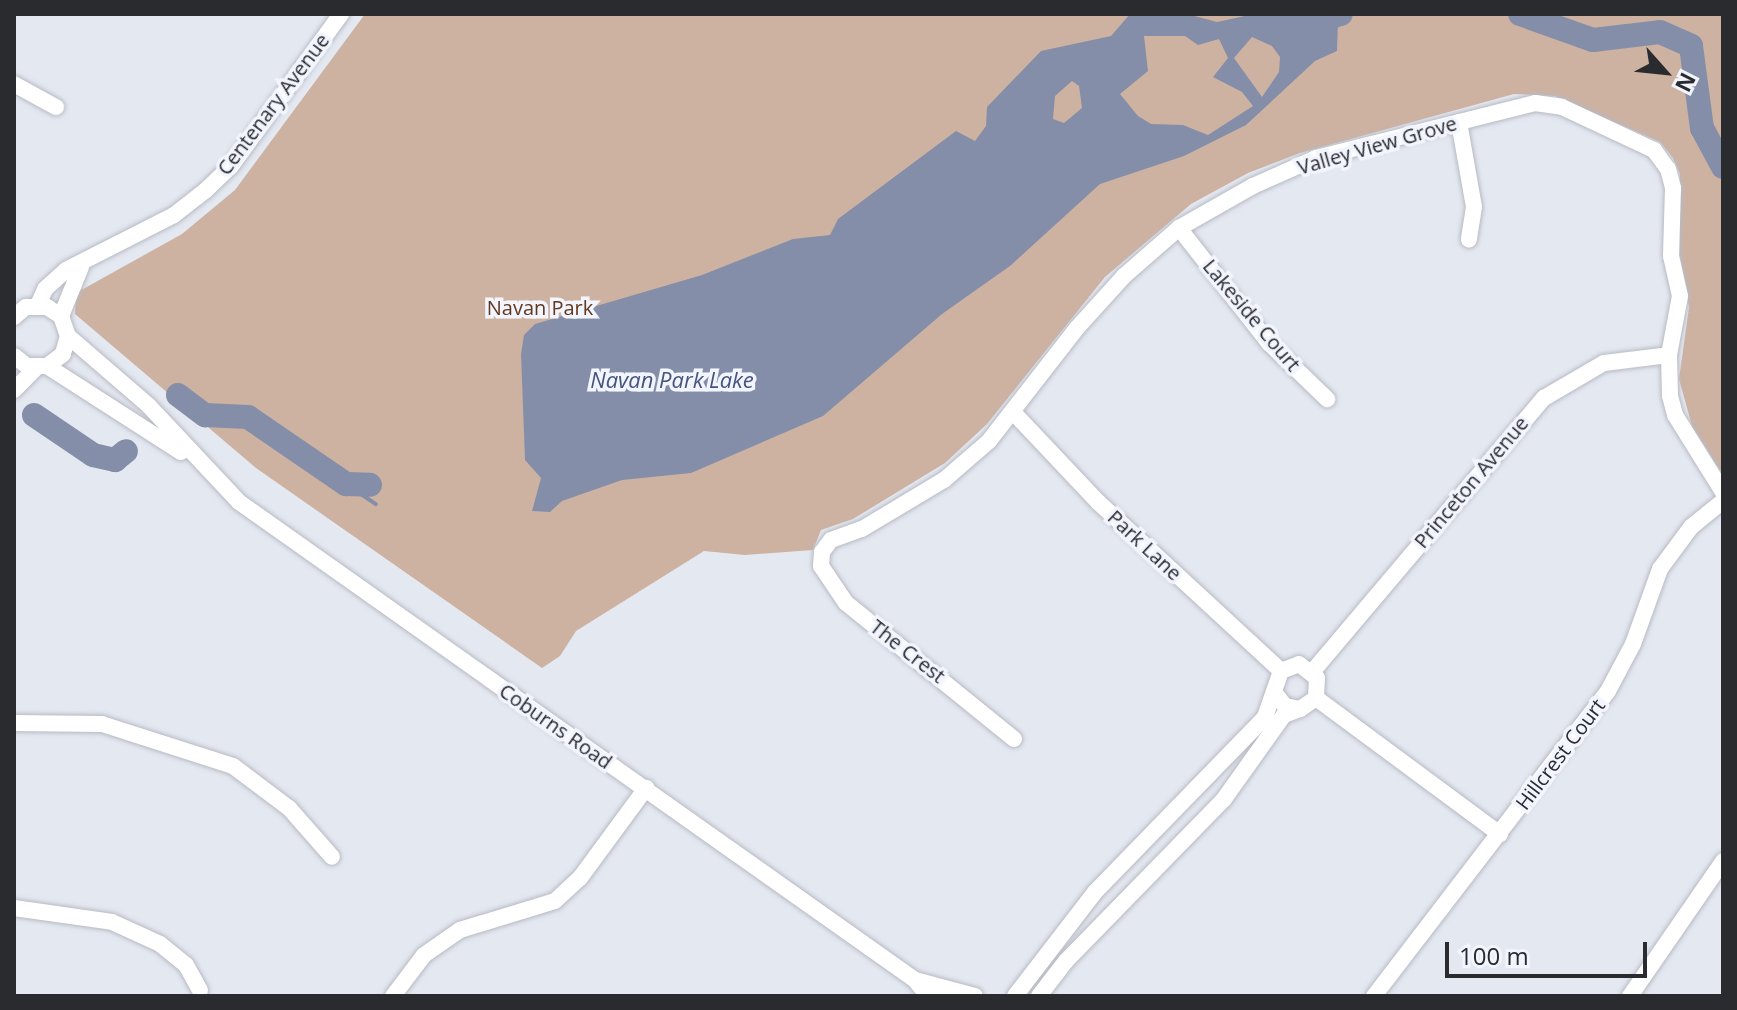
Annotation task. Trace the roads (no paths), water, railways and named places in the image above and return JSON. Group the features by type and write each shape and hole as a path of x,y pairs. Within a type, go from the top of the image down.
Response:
{"street":[{"name":"Centenary Avenue","path":"23,307 54,280 81,267 205,191 231,166 341,14"},
{"path":"14,84 56,107"},
{"name":"Valley View Grove","path":"822,552 831,540 862,529 944,480 1014,413 1086,318 1124,276 1179,228 1253,186 1316,158 1535,103 1562,107 1654,150 1668,169 1673,188 1671,256 1680,296 1669,355 1675,415 1723,492"},
{"path":"1459,122 1474,207 1469,240"},
{"name":"Lakeside Court","path":"1179,228 1269,343 1327,399"},
{"path":"14,390 63,354 68,336 61,316 81,267"},
{"path":"23,307 61,316"},
{"name":"Coburns Road","path":"68,336 148,405 239,502 915,980 928,996"},
{"name":"Princeton Avenue","path":"1313,671 1544,398 1604,363 1669,355"},
{"name":"Coburns Road","path":"14,356 42,367 202,466"},
{"name":"Park Lane","path":"1014,413 1098,502 1281,671"},
{"name":"Hillcrest Court","path":"1374,996 1608,691 1674,547 1723,501"},
{"name":"The Crest","path":"822,552 821,566 846,603 1014,739"},
{"path":"1015,996 1095,892 1265,717 1281,671 1299,664 1313,671 1319,686 1316,698 1284,715 1224,799 1066,961 1039,996"},
{"path":"1274,692 1285,706 1300,709"},
{"path":"1316,698 1500,834"},
{"path":"14,723 102,724 233,766 289,808 332,857"},
{"path":"393,996 424,955 460,930 555,901 580,878 646,788"},
{"path":"1630,996 1723,861"},
{"path":"14,908 112,922 160,944 186,965 200,990"},
{"name":"Coburns Road","path":"915,980 975,996"}],"water":[{"name":"Navan Park Lake","path":"1130,14 1187,14 1217,22 1254,14 1333,14 1338,21 1337,51 1315,61 1246,125 1184,156 1100,184 1010,266 942,314 823,416 691,473 622,480 562,501 550,512 532,511 541,478 525,460 521,354 524,335 535,324 702,275 793,239 830,235 838,219 956,131 975,141 986,126 987,107 1041,51 1111,36","holes":["1144,36 1185,36 1198,45 1219,39 1228,58 1213,77 1242,92 1253,106 1208,135 1183,125 1151,124 1138,116 1120,94 1148,71","1252,37 1272,46 1280,57 1279,72 1262,97 1234,58","1072,81 1079,86 1082,108 1064,123 1053,119 1055,96"]}],"waterway":[{"path":"1334,16 1341,14"},
{"path":"1520,14 1593,40 1660,32 1691,46 1702,128 1723,167"},
{"path":"178,395 205,415 248,417 346,484 370,485"},
{"path":"34,415 93,455 115,460 126,451"},
{"path":"346,484 376,504"}],"park label":[{"name":"Navan Park","path":"540,307"}]}
